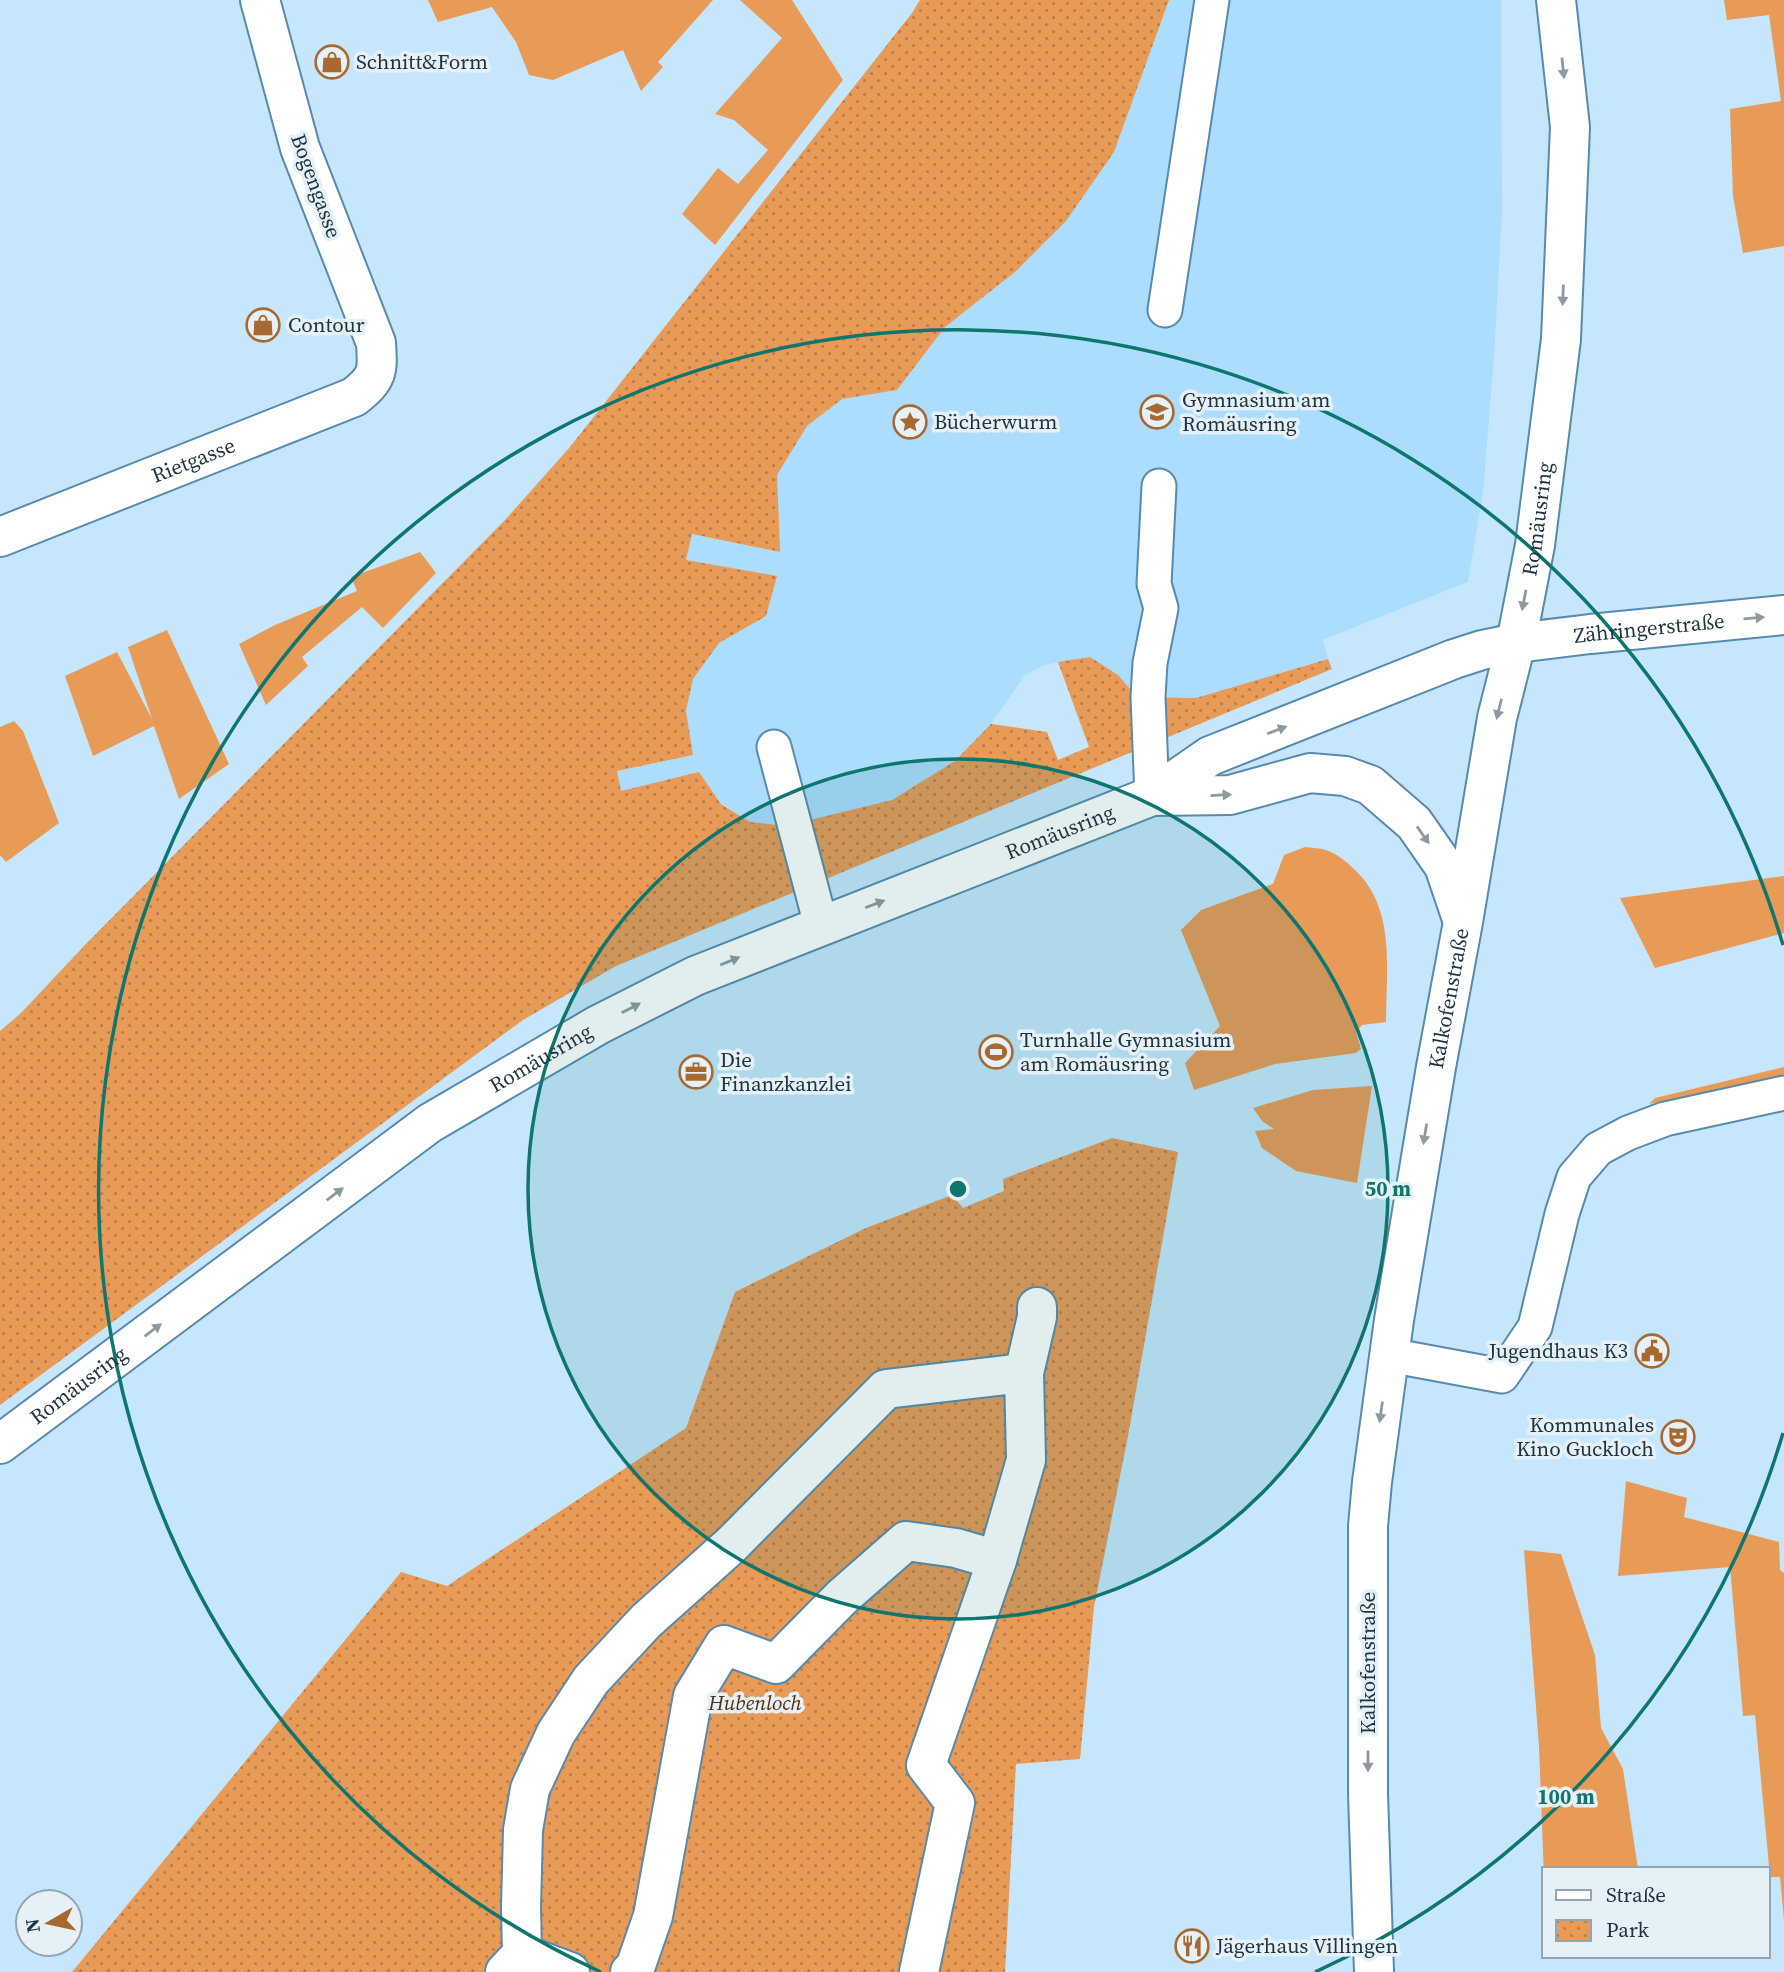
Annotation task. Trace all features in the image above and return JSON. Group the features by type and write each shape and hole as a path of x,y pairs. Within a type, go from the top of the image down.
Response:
{"street":[{"name":"Bogengasse","path":"261,0 300,148 376,343 378,370"},
{"name":"Romäusring","path":"0,1444 430,1123 598,1025 695,976 1153,796 1210,757 1454,659 1516,642 1535,545 1561,338 1570,127 1556,0"},
{"name":"Rietgasse","path":"0,537 354,397 370,384 378,370"},
{"name":"Zähringerstraße","path":"1516,642 1784,615"},
{"name":"Kalkofenstraße","path":"1374,1972 1368,1794 1368,1526 1389,1355 1436,1067 1497,718 1516,642"},
{"name":"Romäusring","path":"1153,796 1230,795 1310,773 1345,776 1370,785 1414,823 1444,866 1463,922"},
{"path":"919,1972 956,1803 926,1765 998,1560 1026,1460 1024,1373 1037,1307"},
{"path":"570,1972 514,1963 521,1907 523,1830 530,1790 556,1733 591,1681 646,1620 731,1545 886,1389 1024,1373"},
{"path":"630,1972 635,1968 653,1916 692,1696 724,1645 776,1664 842,1597 906,1541 956,1548 998,1560"}],"lane":[{"path":"1165,310 1212,0"},
{"path":"1153,796 1149,697 1150,663 1161,608 1154,584 1159,486"},
{"path":"774,747 821,925"},
{"path":"1389,1355 1502,1376 1535,1327 1562,1214 1574,1177 1598,1149 1628,1133 1665,1119 1784,1093"}],"shaded area":[{"name":"Gymnasium am Romäusring","path":"1169,0 1501,0 1502,212 1494,357 1483,492 1468,582 1323,640 1328,659 1196,698 1137,697 1090,657 1044,665 1025,675 991,724 955,761 892,800 785,826 750,822 721,803 699,773 621,791 617,771 693,755 686,711 693,679 719,643 766,616 686,560 692,534 779,552 777,475 807,426 842,399 897,390 945,327 1015,272 1114,152"}],"green space":[{"path":"428,0 713,0 658,62 663,67 641,91 623,50 553,80 529,75 516,42 492,7 438,22"},
{"path":"740,0 792,0 843,80 715,245 682,214 718,168 738,184 768,150 734,120 715,114 782,38"},
{"path":"920,0 1169,0 1114,152 1066,221 1015,272 945,327 897,390 842,399 807,426 777,475 780,552 692,534 686,560 777,576 766,616 719,643 693,679 686,711 693,755 617,771 621,791 699,772 721,804 750,822 785,826 892,800 955,761 991,724 1047,732 1058,760 1089,747 1058,662 1090,657 1118,675 1137,697 1196,698 1328,659 1332,669 616,966 523,1020 0,1405 0,1031 21,1013 505,520 570,447"},
{"path":"1724,0 1784,0 1784,246 1743,253 1733,196 1730,109 1781,101 1769,15 1727,20"},
{"path":"420,552 436,573 383,628 362,607 302,657 308,666 266,705 239,644 275,625 357,591 351,577"},
{"path":"167,630 229,764 179,799 154,726 93,756 65,676 117,652 152,719 128,647"},
{"path":"14,721 23,731 59,823 6,862 0,855 0,727"},
{"path":"1305,847 1326,850 1343,860 1357,872 1378,905 1386,942 1386,1022 1362,1025 1356,1032 1361,1049 1356,1053 1275,1064 1194,1090 1185,1063 1220,1026 1181,930 1201,910 1273,884 1284,855"},
{"path":"1784,876 1784,933 1655,968 1620,898"},
{"path":"1784,1067 1784,1077 1649,1104 1655,1098"},
{"path":"1372,1086 1357,1183 1296,1171 1262,1148 1255,1131 1274,1129 1262,1121 1253,1108 1313,1090"},
{"name":"Hubenloch","path":"1112,1138 1178,1152 1128,1436 1094,1607 1080,1759 1016,1764 1005,1972 72,1972 401,1572 447,1586 686,1428 735,1292 866,1228 952,1195 963,1208 1004,1191 1003,1179"},
{"path":"1626,1481 1687,1498 1684,1517 1779,1542 1780,1570 1784,1573 1784,1920 1780,1877 1770,1877 1755,1715 1743,1716 1730,1567 1618,1576"},
{"path":"1524,1550 1561,1554 1595,1655 1601,1728 1623,1769 1638,1867 1544,1867 1539,1747"}],"place":[{"name":"Schnitt&Form","path":"332,62"},
{"name":"Contour","path":"263,325"},
{"name":"Gymnasium am Romäusring","path":"1157,412"},
{"name":"Bücherwurm","path":"910,422"},
{"name":"Turnhalle Gymnasium am Romäusring","path":"996,1052"},
{"name":"Die Finanzkanzlei","path":"696,1072"},
{"name":"Jugendhaus K3","path":"1652,1351"},
{"name":"Kommunales Kino Guckloch","path":"1678,1437"},
{"name":"Jägerhaus Villingen","path":"1192,1946"}]}
